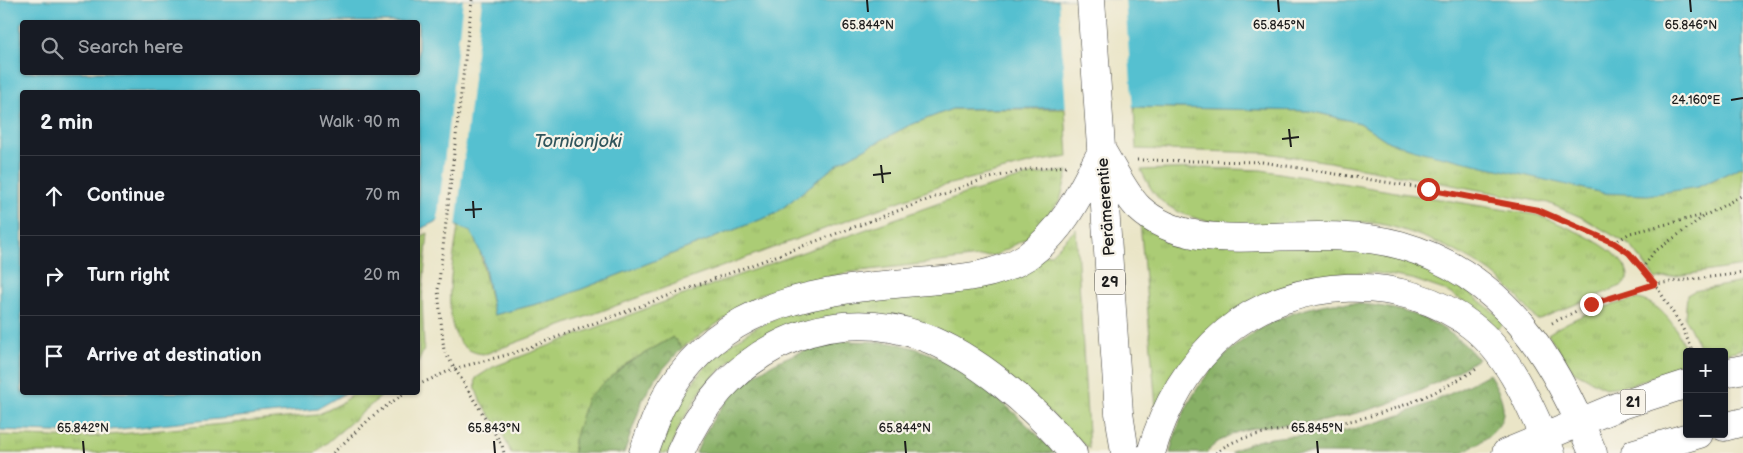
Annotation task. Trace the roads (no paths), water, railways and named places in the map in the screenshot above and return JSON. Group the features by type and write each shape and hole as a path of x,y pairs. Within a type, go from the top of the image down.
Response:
{"highway":[{"name":"Perämerentie","path":"1091,0 1118,414 1116,453"},
{"path":"1101,142 1138,208 1165,225 1195,234 1227,239 1326,236 1361,238 1400,245 1471,277 1503,303 1521,322 1545,357 1580,422 1593,453"},
{"path":"643,453 672,388 694,360 723,334 763,310 805,296 845,288 976,276 1024,258 1046,241 1070,213 1101,142"},
{"path":"1151,453 1165,414 1181,383 1205,353 1226,332 1251,314 1281,302 1312,292 1340,288 1376,289 1410,295 1442,306 1473,326 1496,349 1514,376 1548,446"},
{"path":"680,453 691,426 712,397 733,374 754,358 783,342 807,333 860,325 893,328 921,336 945,347 1008,390 1047,425 1073,453"},
{"path":"1728,372 1743,368"},
{"name":"21","path":"1506,453 1548,446 1580,422 1683,385"},
{"name":"Perämerentie","path":"1118,414 1125,453"},
{"path":"1728,426 1743,422"},
{"path":"1635,453 1686,438"}],"water":[{"name":"Tornionjoki","path":"0,0 1743,0 1743,166 1698,187 1648,195 1603,193 1422,152 1389,142 1360,123 1310,111 1134,107 952,109 908,126 840,162 775,214 556,299 494,315 483,258 471,232 441,219 420,229 420,90 20,90 20,395 342,395 317,409 80,433 0,430"}]}
